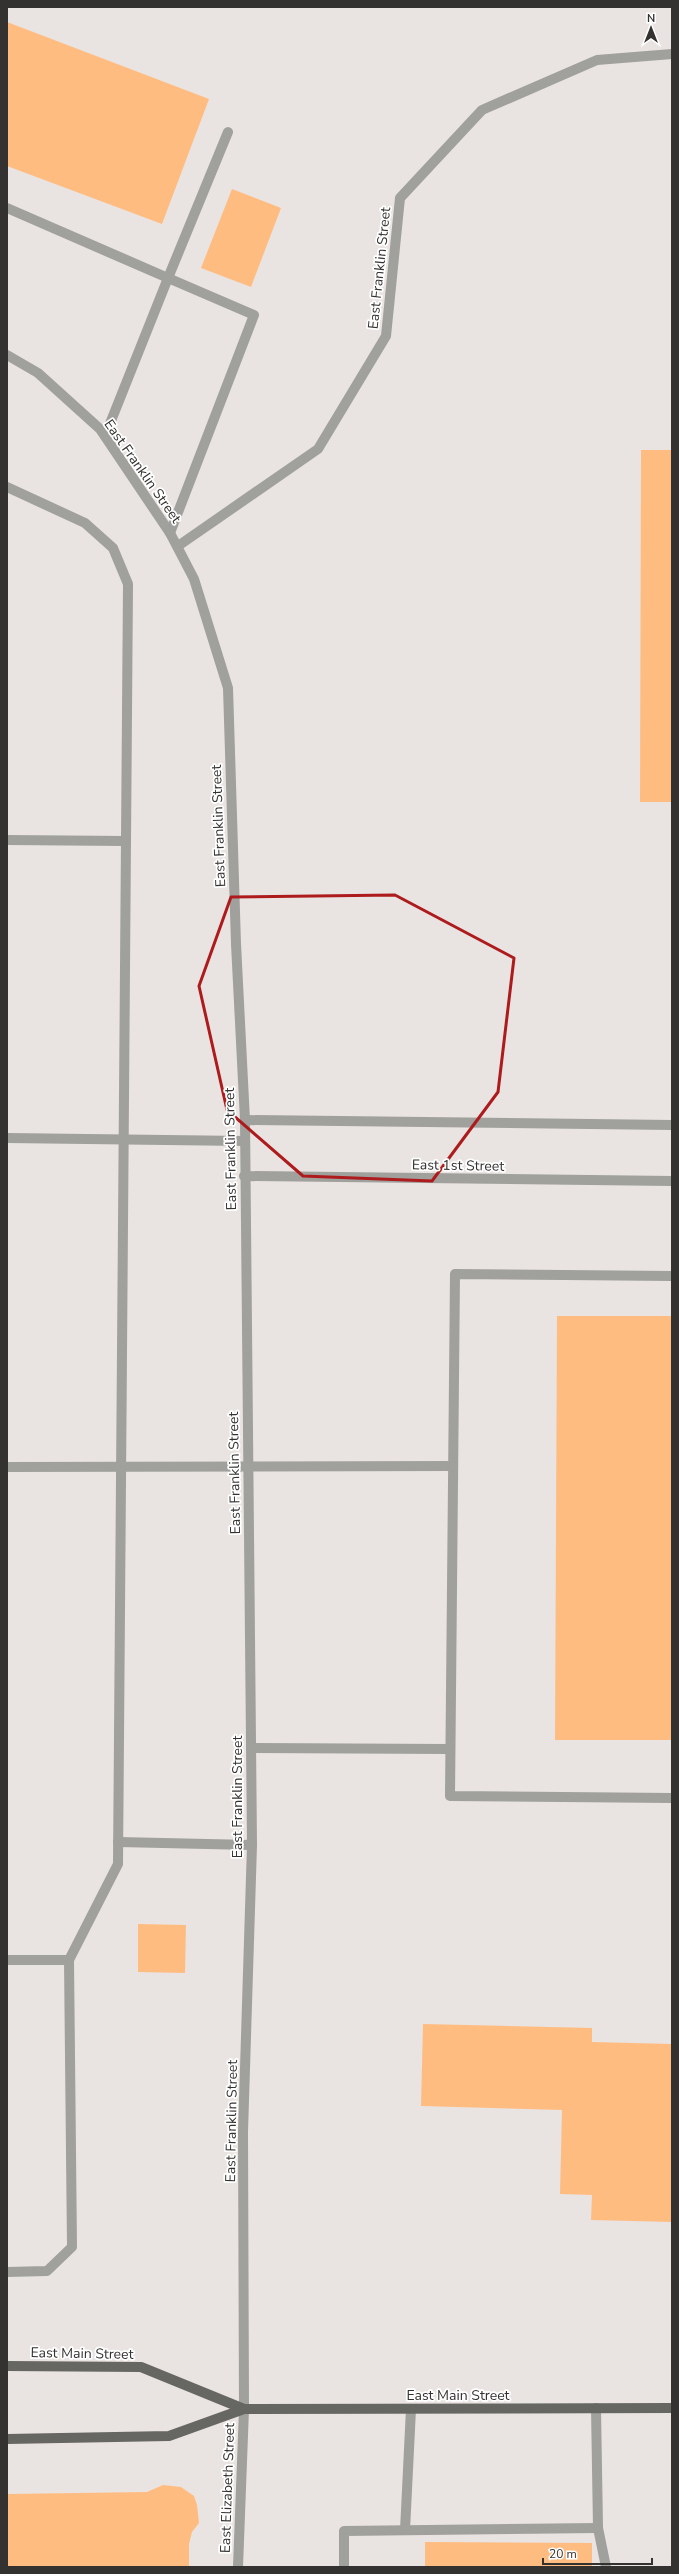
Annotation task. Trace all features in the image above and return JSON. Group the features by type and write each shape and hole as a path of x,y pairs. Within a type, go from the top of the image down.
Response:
{"main road":[{"name":"East Main Street","path":"7,2366 141,2367 244,2409"},
{"name":"East Main Street","path":"7,2439 169,2436 244,2409 672,2408"}],"street":[{"name":"East Franklin Street","path":"178,546 318,449 386,336 400,198 482,110 597,60 672,54"},
{"path":"105,436 228,132"},
{"path":"7,208 254,315 170,533"},
{"name":"East Franklin Street","path":"7,355 38,373 105,436 170,533 194,579 228,688 236,944 245,1120 244,1176 252,1845 243,2132 244,2409"},
{"path":"7,487 85,522 113,548 128,584 118,1864 69,1960 72,2247 47,2271 7,2272"},
{"path":"7,840 125,841"},
{"path":"245,1120 672,1125"},
{"path":"7,1138 245,1141"},
{"name":"East 1st Street","path":"244,1176 672,1181"},
{"path":"672,1276 455,1274 450,1750 450,1796 672,1798"},
{"path":"7,1467 248,1468 453,1466"},
{"path":"251,1748 450,1750"},
{"path":"118,1842 252,1845"},
{"path":"7,1960 69,1960"},
{"path":"596,2408 598,2528 606,2567"},
{"name":"East Elizabeth Street","path":"238,2567 244,2409"},
{"path":"405,2530 411,2409"},
{"path":"344,2567 344,2530 598,2528"}],"highlighted area":[{"path":"395,895 514,958 498,1092 432,1181 303,1176 227,1110 199,986 231,897"}],"building":[{"path":"7,22 209,99 162,224 7,166"},
{"path":"232,189 281,208 251,287 201,268"},
{"path":"641,450 672,450 672,802 640,802"},
{"path":"557,1316 672,1316 672,1740 555,1740"},
{"path":"138,1924 186,1925 185,1973 138,1972"},
{"path":"423,2024 592,2028 592,2042 672,2044 672,2222 591,2220 592,2195 560,2194 562,2110 421,2106"},
{"path":"163,2485 181,2487 194,2496 197,2505 199,2523 192,2532 189,2544 189,2567 7,2567 7,2494 147,2492"},
{"path":"425,2542 592,2543 592,2567 425,2567"}]}
